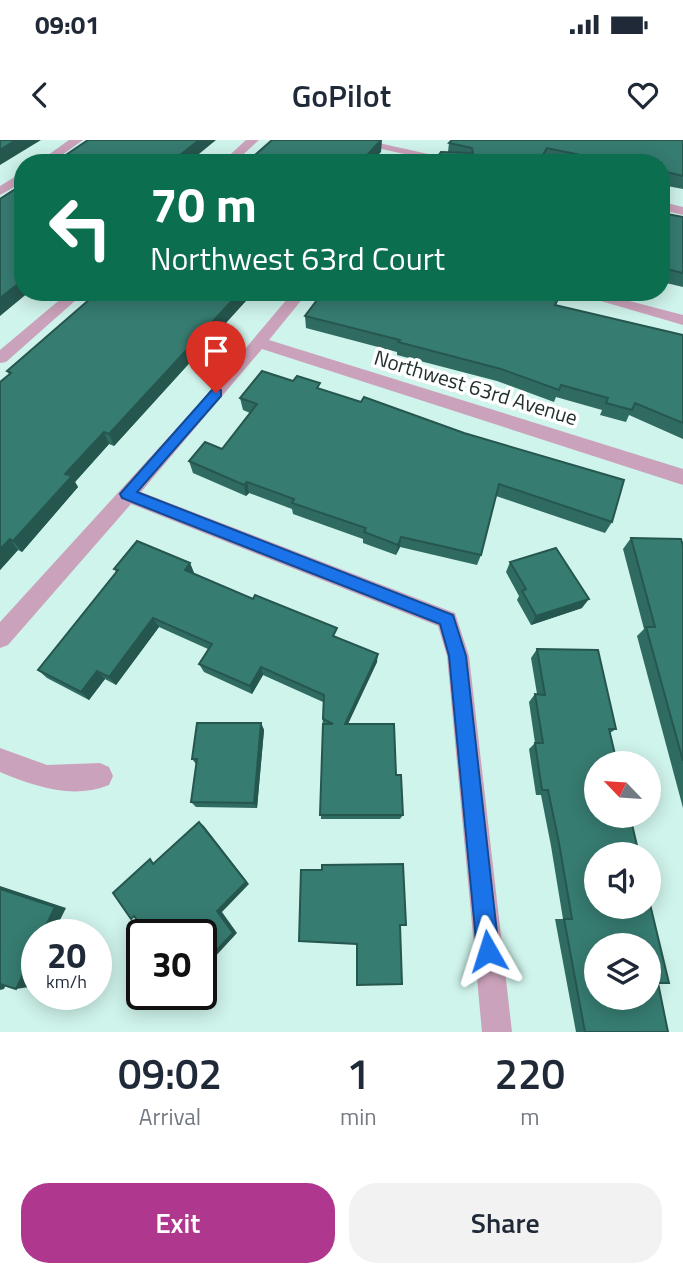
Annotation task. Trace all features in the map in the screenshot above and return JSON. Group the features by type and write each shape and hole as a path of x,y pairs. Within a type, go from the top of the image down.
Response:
{"street":[{"path":"56,154 77,140"},
{"path":"237,154 253,140"},
{"path":"348,140 424,154"},
{"path":"415,152 426,140"},
{"path":"0,358 67,301"},
{"path":"0,638 203,410 293,301"},
{"path":"610,301 683,320"},
{"name":"Northwest 63rd Avenue","path":"257,342 682,477"},
{"path":"127,494 447,620 458,656 496,1032"},
{"path":"0,760 47,778 100,776"}],"building":[{"path":"0,140 16,140 0,150"},
{"path":"88,140 199,140 181,154 67,154"},
{"path":"272,140 381,140 368,154 256,154"},
{"path":"452,140 683,140 683,176 670,173 670,154 576,154 547,148 543,154 440,154 473,153 472,148 449,143"},
{"path":"14,190 14,287 0,298 0,199"},
{"path":"670,215 683,217 683,273 670,270"},
{"path":"88,301 232,301 109,434 104,432 65,474 72,476 13,541 10,539 0,549 0,382 11,373 7,371"},
{"path":"316,301 557,301 555,305 683,335 683,423 635,403 632,410 606,403 608,398 561,385 559,390 501,369 305,316"},
{"path":"262,371 293,381 297,376 320,383 317,388 361,402 364,397 464,433 624,480 612,522 499,484 481,555 401,537 398,545 364,532 366,528 292,503 294,499 247,482 244,485 189,461 205,442 222,449 257,404 240,398"},
{"path":"631,538 681,539 683,546 683,761 646,627 655,627"},
{"path":"137,541 190,563 185,570 253,599 255,595 337,628 333,636 378,654 345,724 394,724 396,775 401,775 403,815 320,815 323,724 333,724 323,719 324,695 261,667 250,686 199,664 212,644 153,618 109,677 97,671 81,692 38,670 118,570 114,569"},
{"path":"556,548 589,599 536,616 522,591 526,589 510,562"},
{"path":"537,649 598,650 616,729 609,729 614,751 584,751 584,828 633,828 636,842 584,842 584,919 654,919 657,933 584,933 584,1010 661,1010 661,998 668,1032 585,1032 564,919 572,919 559,843 548,790 542,790 535,743 543,743 535,694 545,695"},
{"path":"197,723 261,723 254,803 191,802 197,759 192,759"},
{"path":"199,822 246,882 217,911 233,933 217,950 217,919 136,919 134,916 131,919 113,893 150,859 153,864"},
{"path":"403,864 406,925 400,925 402,984 357,985 357,944 299,941 301,870 322,870 322,865"},
{"path":"0,889 55,907 49,919 21,919 21,979 16,989 0,984"},
{"path":"661,950 669,983 661,983"}],"route":[{"path":"216,393 127,494 447,620 458,656 488,951"}]}
